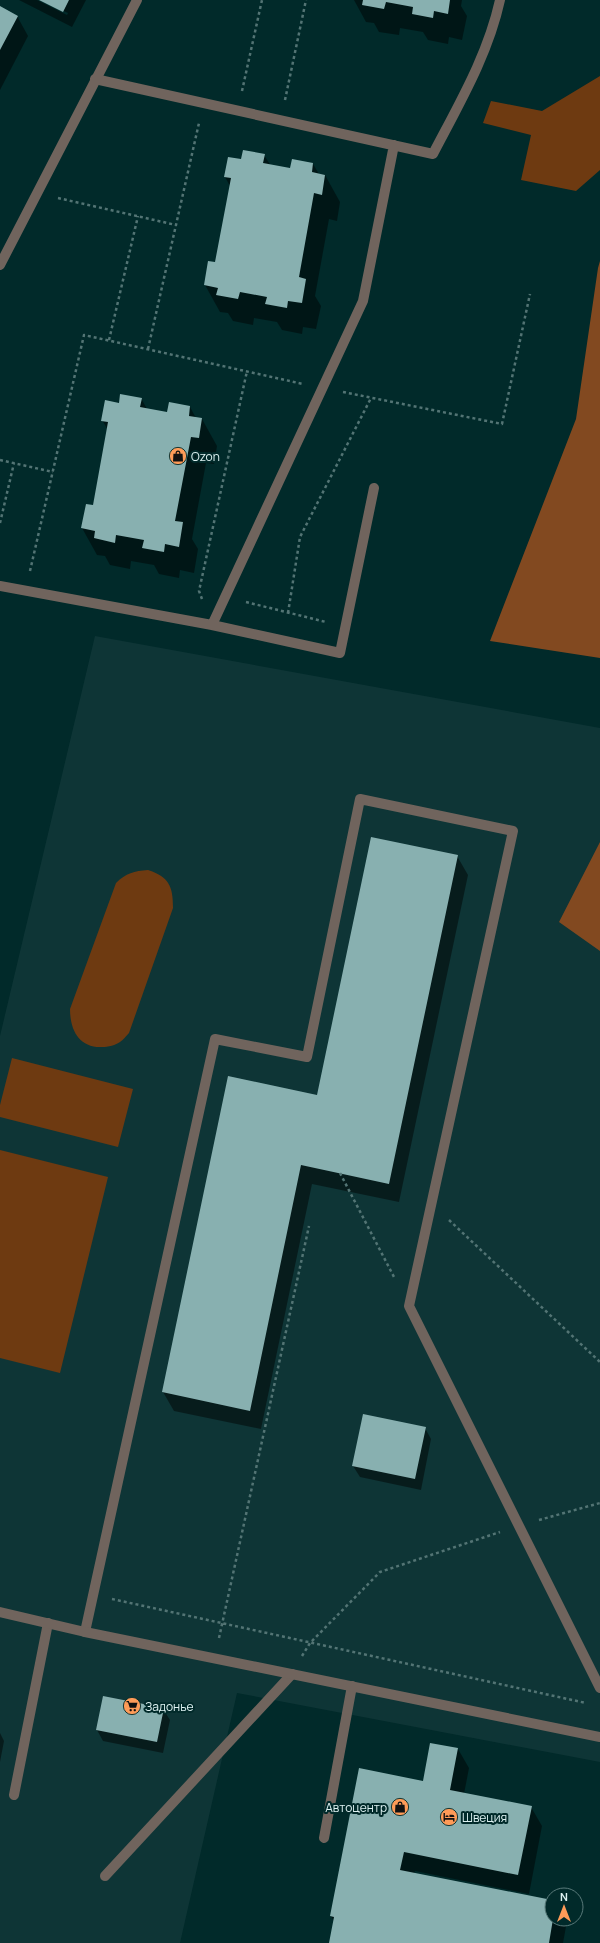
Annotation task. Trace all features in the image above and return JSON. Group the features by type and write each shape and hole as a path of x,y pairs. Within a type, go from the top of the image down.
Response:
{"street":[{"path":"0,265 137,0"},
{"path":"95,79 433,154 472,80 495,23 500,0"},
{"path":"212,625 363,301 394,145"},
{"path":"0,586 212,625 340,653 374,488"},
{"path":"85,1632 215,1039 307,1057 360,799 513,831 409,1306 600,1688"},
{"path":"0,1612 85,1632 600,1737"},
{"path":"14,1795 48,1623"},
{"path":"105,1876 292,1674"},
{"path":"324,1838 352,1686"}],"path":[{"path":"238,111 262,0"},
{"path":"280,120 306,0"},
{"path":"148,349 204,103"},
{"path":"38,193 176,225"},
{"path":"109,340 138,216"},
{"path":"26,592 84,334 322,388 502,424 530,294"},
{"path":"212,625 199,591 247,371"},
{"path":"288,613 300,537 371,398"},
{"path":"0,460 53,472"},
{"path":"0,523 14,463"},
{"path":"199,591 345,627"},
{"path":"340,1173 409,1306"},
{"path":"432,1203 600,1362"},
{"path":"215,1658 309,1226"},
{"path":"292,1674 310,1643 380,1572 519,1525 600,1503"},
{"path":"93,1595 592,1705"}],"shaded area":[{"path":"600,76 600,170 576,191 521,180 531,135 483,123 491,101 542,111"},
{"path":"600,261 600,658 490,641 576,419"},
{"path":"95,636 600,728 600,1762 237,1693 180,1943 0,1943 0,1036"},
{"path":"600,842 600,951 559,922"},
{"path":"148,870 161,876 168,883 171,888 173,908 129,1033 120,1042 112,1046 94,1047 82,1041 77,1036 70,1017 70,1009 116,883 130,873"},
{"path":"12,1058 133,1089 118,1147 0,1117 0,1105"},
{"path":"0,1150 108,1177 60,1373 0,1358"}],"building":[{"path":"39,0 69,0 63,12"},
{"path":"363,0 450,0 448,14 434,11 433,18 412,14 413,7 386,2 384,9 362,5"},
{"path":"0,6 18,16 0,50"},
{"path":"243,150 265,154 263,163 290,168 292,159 313,163 312,172 325,175 322,195 314,193 299,277 306,279 302,303 288,301 287,308 265,304 267,297 240,292 238,299 216,295 218,288 204,285 208,261 215,262 231,178 224,177 228,157 241,159"},
{"path":"120,394 142,398 140,407 167,412 169,402 190,406 189,416 202,418 199,438 191,437 175,521 183,522 179,547 165,544 164,552 142,548 144,540 116,535 115,543 94,538 95,531 81,528 86,504 93,505 108,422 101,421 105,400 119,403"},
{"path":"371,837 458,855 389,1184 301,1165 250,1411 162,1392 228,1076 317,1095"},
{"path":"363,1414 426,1427 415,1479 352,1466"},
{"path":"103,1696 164,1708 157,1742 96,1730"},
{"path":"430,1743 458,1748 450,1790 532,1806 518,1875 404,1852 400,1870 544,1898 544,1927 552,1927 549,1943 329,1943 334,1917 330,1916 359,1768 423,1781"}],"place":[{"name":"Ozon","path":"178,456"},
{"name":"Задонье","path":"132,1706"},
{"name":"Автоцентр","path":"400,1807"},
{"name":"Швеция","path":"449,1817"}]}
